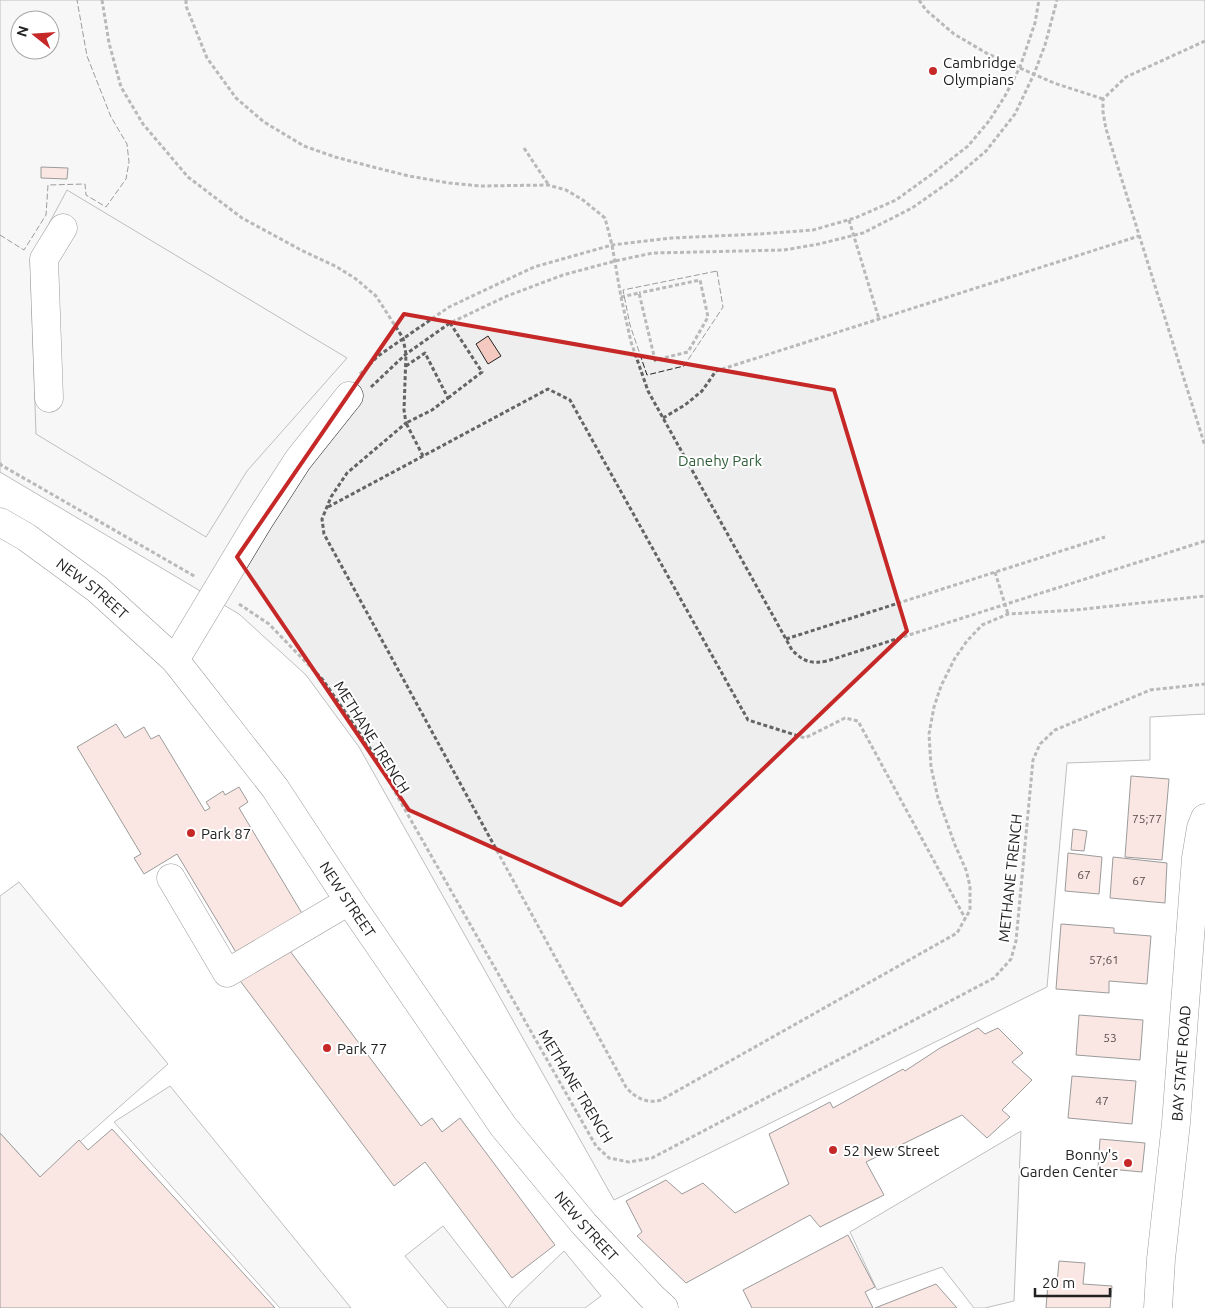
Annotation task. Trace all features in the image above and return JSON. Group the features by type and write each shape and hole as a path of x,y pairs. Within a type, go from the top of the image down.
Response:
{"street":[{"path":"49,398 44,259 63,228"},
{"path":"175,660 258,522 298,460 352,388"},
{"name":"NEW STREET","path":"0,522 26,537 98,589 175,660 275,788 349,901 503,1126 584,1224 664,1308"},
{"name":"BAY STATE ROAD","path":"1158,1308 1161,1259 1197,947 1196,858 1201,828 1205,818"},
{"path":"171,878 227,973 349,901"}],"path":[{"path":"102,0 109,43 121,87 143,124 188,177 242,218 356,278 376,296 403,338 406,354 404,410 406,423 424,456"},
{"path":"186,0 186,6 207,58 236,98 264,122 304,146 336,157 409,176 449,183 481,186 548,185 566,190 605,218 631,342 648,391 792,650 799,658 807,662 816,663 827,661 1205,541"},
{"path":"919,0 926,10 954,34 988,54 1054,83 1103,99"},
{"path":"1039,0 1035,23 1020,67 989,121 968,146 896,200 849,220 813,230 672,238 612,245 534,267 449,307 378,356 352,388 358,400 406,354 450,324 507,296 563,275 653,253 784,250 819,244 862,233 912,208 952,180 986,151 1015,114 1045,45 1057,0"},
{"path":"1205,41 1126,77 1103,99 1106,129 1204,437 1205,446"},
{"path":"524,148 548,185"},
{"path":"849,220 879,319"},
{"path":"663,418 685,405 702,391 716,370 1139,236"},
{"path":"621,297 639,293 700,280 708,317 688,352 655,360 639,293"},
{"path":"450,324 482,372 432,410 406,423 347,473 331,497 322,519 324,534 626,1087 638,1098 655,1102 661,1100 957,933 970,910 970,886 966,870 954,845 938,798 931,767 930,734 934,707 941,686 955,658 982,625 1008,614 1075,610 1205,596"},
{"path":"405,366 425,353 448,398"},
{"path":"327,508 548,389 570,400 748,720 805,738 845,718 858,721 965,918"},
{"name":"METHANE TRENCH","path":"0,463 217,589 269,624 323,680 370,748 596,1146 608,1158 629,1162 652,1158 994,978 1011,959 1016,940 1033,760 1040,744 1055,730 1150,690 1205,684"},
{"path":"786,639 1105,537"},
{"path":"995,572 1008,614"}],"highlighted area":[{"path":"404,314 834,390 907,631 621,905 409,810 237,557"}],"green space":[{"name":"Danehy Park","path":"0,0 1205,0 1205,714 1150,717 1150,760 1067,763 1047,987 614,1200 359,747 306,675 239,614 0,472"}],"shaded area":[{"path":"67,190 347,358 247,471 206,537 36,434 30,259"},
{"path":"19,882 168,1064 40,1177 0,1133 0,896"},
{"path":"170,1086 351,1308 280,1308 114,1122"},
{"path":"1021,1131 1014,1301 985,1308 974,1308 942,1267 877,1290 850,1232"},
{"path":"443,1226 507,1308 448,1308 405,1256"},
{"path":"564,1251 601,1296 585,1308 508,1308 514,1299"}],"building":[{"path":"41,167 68,168 67,179 41,178"},
{"path":"488,336 501,356 488,364 476,344"},
{"name":"Park 87","path":"116,724 125,738 144,727 151,739 159,735 205,811 210,808 206,802 223,791 225,795 239,787 248,802 239,808 303,915 237,954 177,854 144,874 134,858 141,854 77,747"},
{"path":"1131,776 1169,779 1162,860 1125,857"},
{"path":"1073,829 1087,831 1084,851 1071,850"},
{"path":"1068,853 1102,857 1099,894 1065,891"},
{"path":"1113,857 1167,863 1165,903 1110,898"},
{"path":"1061,924 1114,928 1114,933 1151,936 1147,984 1109,981 1109,993 1056,989"},
{"name":"Park 77","path":"284,943 421,1126 432,1118 442,1132 460,1118 555,1245 512,1278 425,1162 394,1186 238,978"},
{"path":"1079,1015 1143,1020 1140,1060 1076,1055"},
{"name":"52 New Street","path":"978,1028 985,1034 998,1028 1023,1053 1012,1062 1032,1080 1002,1110 1010,1117 987,1138 962,1115 866,1162 884,1195 820,1227 810,1215 686,1283 637,1236 642,1232 626,1201 666,1180 682,1194 703,1183 735,1213 789,1184 769,1134 830,1102 833,1108 903,1069 905,1071 940,1048"},
{"path":"1072,1076 1136,1081 1132,1124 1068,1118"},
{"path":"112,1129 275,1308 0,1308 0,1133 40,1177 79,1140 88,1150"},
{"path":"1100,1139 1145,1143 1142,1172 1098,1168"},
{"path":"848,1235 875,1287 865,1292 873,1308 752,1308 743,1290"},
{"path":"1059,1261 1085,1263 1083,1284 1112,1286 1110,1308 1046,1308 1048,1283 1057,1283"},
{"path":"936,1284 957,1308 875,1308"}],"fence":[{"path":"0,235 24,250 46,215 48,185 85,184 86,195 106,207 126,179 129,162 127,144 111,117 87,56 77,0"},
{"path":"717,271 723,307 684,366 647,375 630,325 623,290 717,271"}],"place":[{"name":"Cambridge Olympians","path":"933,71"},
{"name":"Park 87","path":"191,833"},
{"name":"Park 77","path":"327,1048"},
{"name":"52 New Street","path":"833,1150"},
{"name":"Bonny's Garden Center","path":"1128,1163"}]}
